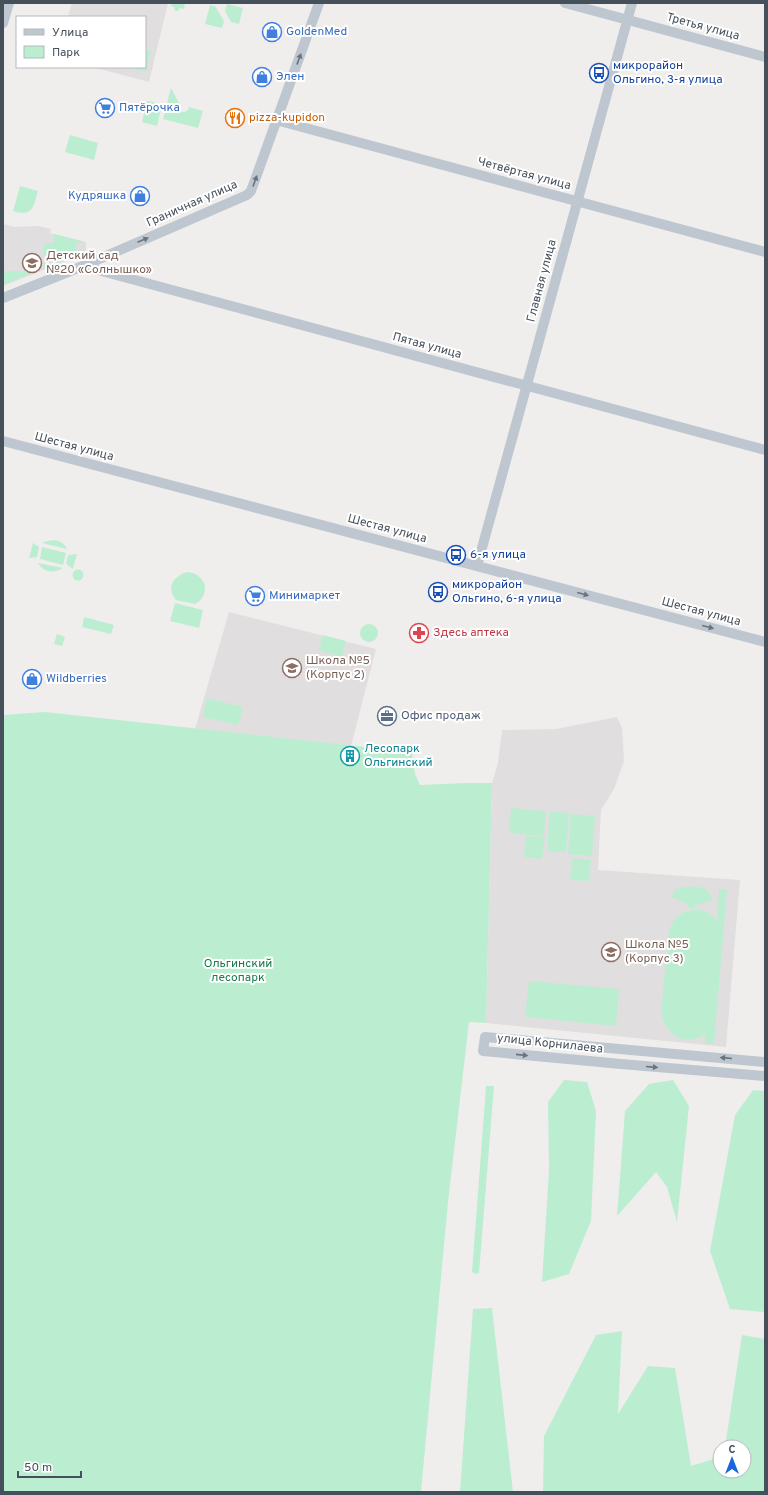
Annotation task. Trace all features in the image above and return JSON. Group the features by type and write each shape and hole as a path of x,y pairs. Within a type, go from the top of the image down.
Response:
{"street":[{"path":"3,23 9,3"},
{"name":"Граничная улица","path":"3,298 83,266 247,195 251,191 319,3"},
{"name":"Третья улица","path":"565,3 765,57"},
{"name":"Главная улица","path":"477,566 632,3"},
{"name":"Четвёртая улица","path":"276,120 765,252"},
{"name":"Пятая улица","path":"83,266 765,450"},
{"name":"Шестая улица","path":"3,442 765,642"},
{"name":"улица Корнилаева","path":"765,1062 485,1038 483,1051 765,1076"}],"shaded area":[{"path":"72,3 168,3 149,82 96,68 146,68 146,16 68,16"},
{"name":"Детский сад №20 «Солнышко»","path":"3,224 14,227 38,226 51,229 50,233 86,242 86,253 3,286"},
{"name":"Школа №5 (Корпус 2)","path":"229,612 376,649 351,746 195,729"},
{"name":"Школа №5 (Корпус 3)","path":"617,717 622,728 624,761 614,789 601,810 598,870 740,880 726,1047 486,1023 492,783 498,763 502,730 556,729"}],"green space":[{"path":"172,3 185,3 184,9 180,8 178,11 175,11 174,7 171,6"},
{"path":"227,4 243,8 239,24 231,22 225,11"},
{"path":"210,5 215,6 224,21 222,28 205,24"},
{"path":"146,49 151,50 146,72 129,68 146,68"},
{"path":"171,88 179,103 178,109 180,112 185,112 189,107 203,111 198,128 163,119"},
{"path":"147,101 162,104 157,126 142,122"},
{"path":"70,135 98,143 94,160 65,152"},
{"path":"20,186 38,191 31,210 25,213 13,211"},
{"path":"54,234 85,242 76,243 76,250 85,252 44,268 44,263 54,263 53,256 44,255 44,243 54,243"},
{"path":"3,271 32,271 32,273 3,285"},
{"path":"47,541 59,541 67,549 42,543"},
{"path":"33,543 39,547 37,557 29,558"},
{"path":"42,547 66,553 63,565 40,559"},
{"path":"77,554 73,569 66,564 68,555"},
{"path":"38,563 63,568 56,571 49,571 45,570"},
{"path":"76,570 80,570 82,571 82,579 76,580 73,577 73,573"},
{"path":"187,572 199,576 204,585 204,595 195,604 176,600 171,591 172,583 175,579"},
{"path":"175,603 203,610 199,628 170,621"},
{"path":"84,617 114,625 111,634 82,627"},
{"path":"369,624 375,627 378,633 375,639 369,642 363,639 360,633 363,627"},
{"path":"57,634 65,637 62,646 54,644"},
{"path":"323,635 346,641 342,657 319,650"},
{"path":"207,698 243,707 238,725 203,717"},
{"name":"Ольгинский лесопарк","path":"45,712 412,752 415,774 420,785 492,783 486,1023 469,1022 448,1202 421,1492 3,1492 3,715"},
{"path":"511,808 546,811 544,836 509,833"},
{"path":"550,811 569,813 566,852 547,851"},
{"path":"571,814 595,816 592,856 568,854"},
{"path":"526,836 545,837 542,859 524,857"},
{"path":"572,858 591,860 589,881 570,880"},
{"path":"693,886 705,889 711,895 713,900 695,905 695,908 688,907 688,904 671,897 675,890"},
{"path":"719,889 727,889 714,1044 705,1044 705,1035 690,1040 677,1037 667,1028 661,1013 669,931 672,923 680,914 693,910 702,910 711,915 717,921"},
{"path":"529,981 619,989 616,1026 525,1017"},
{"path":"564,1080 587,1082 596,1111 591,1221 569,1274 542,1282 549,1169 548,1102"},
{"path":"673,1080 689,1106 677,1222 667,1187 656,1172 617,1216 625,1111 649,1084"},
{"path":"486,1086 494,1086 479,1273 476,1274 472,1272"},
{"path":"753,1090 765,1091 765,1312 730,1309 710,1251 735,1115"},
{"path":"492,1308 513,1492 460,1492 473,1309"},
{"path":"622,1331 618,1414 648,1366 675,1368 691,1466 712,1459 712,1479 752,1479 752,1439 726,1439 742,1335 765,1339 765,1492 543,1492 544,1436 596,1335"}],"place":[{"name":"GoldenMed","path":"272,32"},
{"name":"микрорайон Ольгино, 3-я улица","path":"599,73"},
{"name":"Элен","path":"262,77"},
{"name":"Пятёрочка","path":"105,108"},
{"name":"pizza-kupidon","path":"235,118"},
{"name":"Кудряшка","path":"140,196"},
{"name":"Детский сад №20 «Солнышко»","path":"32,263"},
{"name":"6-я улица","path":"456,555"},
{"name":"микрорайон Ольгино, 6-я улица","path":"438,592"},
{"name":"Минимаркет","path":"255,596"},
{"name":"Здесь аптека","path":"419,633"},
{"name":"Школа №5 (Корпус 2)","path":"292,668"},
{"name":"Wildberries","path":"32,679"},
{"name":"Офис продаж","path":"387,716"},
{"name":"Лесопарк Ольгинский","path":"350,756"},
{"name":"Школа №5 (Корпус 3)","path":"611,952"}]}
